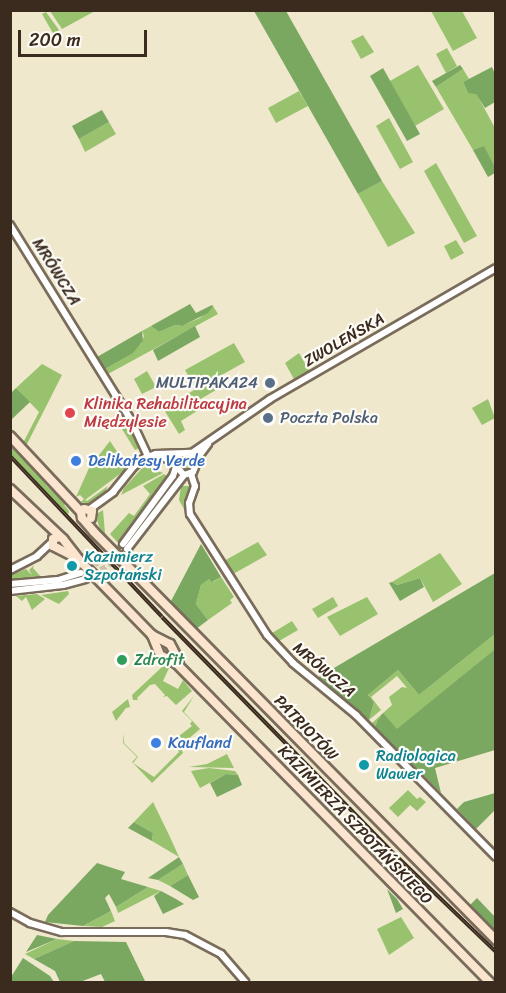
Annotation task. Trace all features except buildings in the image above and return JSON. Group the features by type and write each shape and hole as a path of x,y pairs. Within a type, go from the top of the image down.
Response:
{"main road":[{"name":"PATRIOTÓW","path":"10,436 69,499 87,514 98,535 495,940"},
{"path":"10,489 40,519 58,543 79,560 162,645 171,646 170,654 160,655 162,645"},
{"name":"KAZIMIERZA SZPOTAŃSKIEGO","path":"170,654 490,982"}],"street":[{"name":"MRÓWCZA","path":"10,225 132,422 149,457"},
{"name":"ZWOLEŃSKA","path":"190,453 270,399 495,268"},
{"name":"ZWOLEŃSKA","path":"196,460 210,441"},
{"path":"87,514 116,495 149,457 190,453 196,460 196,468 188,474 125,547 173,476 181,454"},
{"path":"149,457 166,458 188,474"},
{"name":"MRÓWCZA","path":"188,474 195,486 189,502 190,514 271,641 293,663 356,715 495,857"},
{"path":"10,570 58,543"},
{"path":"10,584 83,576 63,585 10,591"},
{"path":"10,912 42,927 62,932 176,933 199,940 221,954 244,982"}],"green space":[{"path":"50,11 95,11 62,29"},
{"path":"254,11 286,11 382,181 358,194"},
{"path":"431,11 462,11 477,38 453,51"},
{"path":"46,12 59,30 54,35 42,14"},
{"path":"363,35 374,52 361,59 351,41"},
{"path":"447,48 457,66 446,73 436,54"},
{"path":"418,65 444,109 415,126 390,81"},
{"path":"460,65 463,69 436,87 432,81"},
{"path":"492,67 495,74 495,102 485,108 476,94 468,93 463,82"},
{"path":"383,68 420,134 407,141 370,76"},
{"path":"463,69 469,79 463,82 468,93 476,93 495,128 495,167 484,147 473,150 436,87"},
{"path":"299,91 308,106 276,123 268,108"},
{"path":"102,110 109,122 79,139 72,126"},
{"path":"389,118 413,162 400,169 376,126"},
{"path":"109,122 116,134 85,152 79,139"},
{"path":"484,146 495,167 495,173 488,177 473,150"},
{"path":"436,163 477,236 464,243 424,171"},
{"path":"382,181 415,233 388,247 358,194"},
{"path":"456,240 464,253 451,260 444,246"},
{"path":"190,304 196,313 213,306 208,313 182,326 175,325 159,332 151,326"},
{"path":"213,306 218,314 108,374 105,369 132,354 134,348 141,344 144,336 142,331 151,326 159,332 175,325 181,326 200,318"},
{"path":"195,326 200,337 158,361 153,350"},
{"path":"142,331 143,341 132,354 105,369 97,357"},
{"path":"234,343 245,362 211,381 216,390 192,404 197,411 181,421 185,430 179,434 163,408 196,389 185,370"},
{"path":"299,353 310,372 295,381 285,363"},
{"path":"42,364 62,375 26,446 23,443 39,412 16,388"},
{"path":"147,371 156,387 142,394 134,379"},
{"path":"16,388 30,402 11,420 11,393"},
{"path":"488,399 495,418 482,425 472,408"},
{"path":"128,426 139,448 135,450 122,429"},
{"path":"10,441 33,465 47,486 66,503 64,505 69,511 68,515 11,455"},
{"path":"110,441 128,468 85,500 87,501 108,486 103,496 92,504 86,505 84,502 83,504 81,502 84,499 80,495 76,497 89,468"},
{"path":"183,457 189,457 193,464 189,471 183,471 179,467 179,461"},
{"path":"145,465 163,473 121,495 124,488"},
{"path":"164,474 168,477 119,544 110,534 129,513 134,516 150,494 143,486"},
{"path":"181,486 191,486 185,511 179,500"},
{"path":"103,510 105,533 109,538 100,529 97,520 98,513"},
{"path":"258,542 267,555 233,574 224,561"},
{"path":"201,544 221,577 212,582 209,579 201,585 196,604 208,620 196,629 170,603"},
{"path":"440,553 462,584 433,602 420,578 397,585 392,582"},
{"path":"34,565 33,568 42,578 11,581 11,575 26,569 32,575 29,570"},
{"path":"495,573 495,634 419,695 398,670 368,695 374,702 369,720 317,678"},
{"path":"221,577 234,597 230,600 232,603 208,620 196,604 201,585 210,578 213,582"},
{"path":"420,578 424,587 400,601 389,583 397,585"},
{"path":"68,591 69,594 59,604 41,595"},
{"path":"37,594 45,599 32,610 26,597 22,601 16,596"},
{"path":"333,597 338,606 318,618 312,609"},
{"path":"367,597 378,614 340,636 327,617"},
{"path":"292,621 298,630 279,641 272,633"},
{"path":"495,634 495,649 397,730 377,722 375,727 372,723 392,705 389,697 402,687 407,688 397,676 371,697 381,710 369,720 374,702 368,695 398,670 419,695"},
{"path":"495,649 495,750 435,768 441,793 375,727 383,713 397,729"},
{"path":"170,664 192,691 176,705 167,696 163,697 165,695 155,684 150,685 137,698 138,700 133,700 132,695 162,667","holes":["170,666 183,680 178,689 163,681"]},
{"path":"194,696 184,712 200,729 180,746 183,753 152,783 132,762 137,757 123,743 123,733 124,743 138,757 133,763 154,777 179,752 177,747 183,741 179,736 192,726 190,724 192,721 182,711"},
{"path":"128,699 130,707 126,708 116,721 112,712"},
{"path":"227,754 234,768 189,767 207,764"},
{"path":"209,768 235,771 238,775 226,774 200,788 191,771"},
{"path":"226,774 238,775 242,785 217,797 210,783"},
{"path":"408,790 417,799 420,797 426,802 417,811 410,805 398,817 389,808"},
{"path":"495,793 495,810 476,829 457,809 464,802"},
{"path":"153,802 179,857 152,841 153,833 134,822"},
{"path":"134,822 153,833 152,841 128,828"},
{"path":"179,857 183,864 158,880 148,878"},
{"path":"97,863 125,872 121,879 148,887 116,907 109,894 105,898 111,911 83,926 45,922 48,915"},
{"path":"183,864 188,875 170,886 158,880"},
{"path":"188,875 199,897 193,900 170,886"},
{"path":"148,887 161,891 118,913 116,907"},
{"path":"387,889 403,909 396,913"},
{"path":"161,891 184,904 163,914 154,896"},
{"path":"477,898 495,917 495,935 468,907"},
{"path":"111,911 115,921 102,927 83,926"},
{"path":"401,917 414,938 389,955 377,929"},
{"path":"37,935 57,939 26,952"},
{"path":"57,939 74,941 34,959 25,954"},
{"path":"74,941 126,942 145,981 105,982 101,974 80,982 60,982 55,971 34,959"},
{"path":"23,958 50,976 54,982 11,982 11,977"}],"tunnel":[{"path":"87,570 123,544"},
{"path":"85,579 109,565 127,549"}],"railway":[{"path":"10,456 162,617 390,850 496,952"}],"place":[{"name":"MULTIPAKA24","path":"270,383"},
{"name":"Klinika Rehabilitacyjna Międzylesie","path":"70,413"},
{"name":"Poczta Polska","path":"268,418"},
{"name":"Delikatesy Verde","path":"76,461"},
{"name":"Kazimierz Szpotański","path":"72,566"},
{"name":"Zdrofit","path":"122,660"},
{"name":"Kaufland","path":"156,743"},
{"name":"Radiologica Wawer","path":"364,765"}]}
